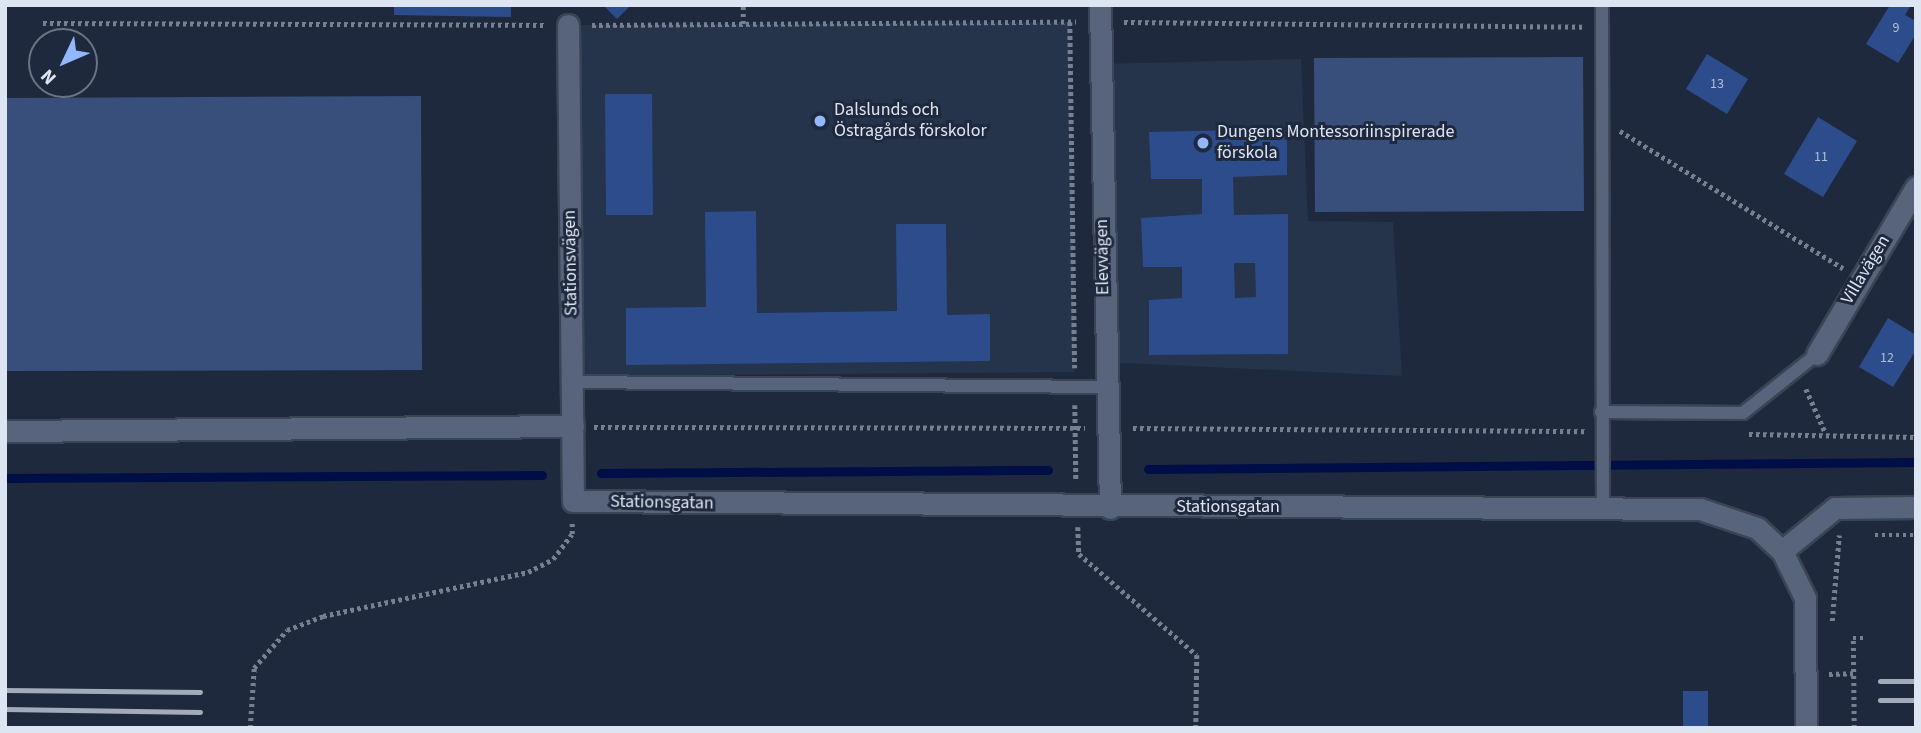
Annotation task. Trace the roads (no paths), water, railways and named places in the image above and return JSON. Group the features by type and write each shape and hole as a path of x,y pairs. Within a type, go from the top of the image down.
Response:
{"street":[{"name":"Elevvägen","path":"1100,5 1105,387 1110,508"},
{"name":"Stationsvägen","path":"568,25 573,501"},
{"name":"Villavägen","path":"1817,354 1916,187"},
{"path":"5,431 573,426"},
{"name":"Stationsgatan","path":"573,501 1077,508 1603,505 1700,509 1757,528 1782,551 1805,598 1806,728"},
{"path":"1782,551 1835,508 1916,507"}],"lane":[{"path":"1602,5 1603,505"},
{"path":"1601,412 1743,414 1817,354"},
{"path":"573,382 1105,387"}],"waterway":[{"path":"1148,469 1916,462"},
{"path":"601,473 1048,470"},
{"path":"5,478 542,475"}],"railway":[{"path":"1880,681 1916,681"},
{"path":"5,690 200,692"},
{"path":"1880,700 1916,700"},
{"path":"5,709 200,712"}],"place":[{"name":"Dalslunds och Östragårds förskolor","path":"820,121"},
{"name":"Dungens Montessoriinspirerade förskola","path":"1203,143"}]}
